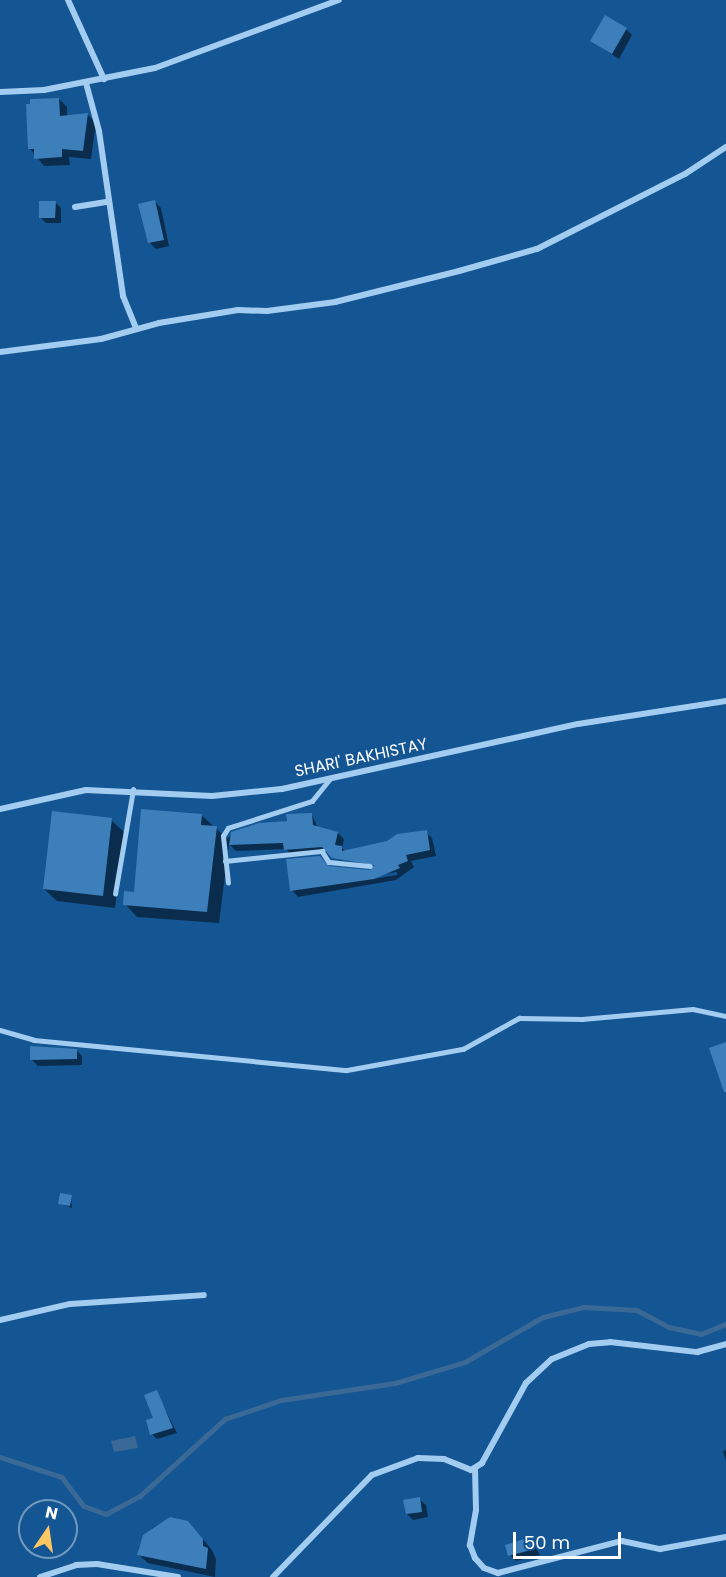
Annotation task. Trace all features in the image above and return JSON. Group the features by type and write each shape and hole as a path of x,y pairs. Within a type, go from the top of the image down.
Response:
{"street":[{"path":"68,0 104,79"},
{"path":"0,92 86,83 192,57 339,0"},
{"path":"86,83 99,131 123,296 136,328"},
{"path":"0,352 101,339 136,328 238,310 267,311 335,302 537,249 685,174 726,147"},
{"path":"75,207 108,202"},
{"name":"SHARI' BAKHISTAY","path":"0,809 71,791 133,790 212,796 282,789 578,724 726,701"},
{"path":"0,1320 70,1304 204,1295"},
{"path":"475,1468 482,1463 526,1383 552,1359 589,1344 610,1342 697,1352 726,1344"},
{"path":"273,1577 372,1475 417,1458 444,1459 475,1468"},
{"path":"475,1468 476,1510 470,1545 475,1558 484,1568 498,1573 622,1540 660,1549 726,1537"},
{"path":"40,1577 76,1565 96,1564 178,1577"}],"lane":[{"path":"228,883 223,836 228,828 312,801 330,778"},
{"path":"115,894 133,790"},
{"path":"225,861 322,851 329,862 370,866"},
{"path":"0,1030 34,1040 347,1070 463,1048 519,1018 582,1019 693,1010 726,1016"}],"water":[{"path":"135,1436 138,1448 114,1452 111,1441"}],"building":[{"path":"605,15 627,28 612,54 590,41"},
{"path":"59,98 60,116 88,113 83,151 62,149 62,157 34,159 34,149 28,149 26,104 30,104 30,99"},
{"path":"155,200 164,240 148,243 138,204"},
{"path":"39,201 56,201 55,218 39,218"},
{"path":"141,809 202,814 201,825 217,826 207,912 123,905 124,891 134,892"},
{"path":"52,811 112,818 103,896 43,889"},
{"path":"312,813 313,825 338,832 335,845 342,846 342,851 387,841 397,834 427,830 430,850 406,855 408,861 398,865 400,868 374,879 290,891 286,859 320,856 328,866 370,870 374,865 332,858 322,847 284,850 283,843 229,845 231,832 259,823 287,821 286,814"},
{"path":"726,1042 726,1092 724,1092 709,1048"},
{"path":"30,1046 77,1049 77,1059 30,1060"},
{"path":"60,1193 72,1195 70,1206 58,1204"},
{"path":"157,1390 173,1428 150,1435 146,1420 153,1418 144,1395"},
{"path":"420,1497 422,1512 406,1514 403,1500"},
{"path":"170,1517 188,1521 203,1539 203,1546 208,1548 206,1569 137,1555 143,1535"},
{"path":"531,1537 535,1549 508,1556 505,1545"}],"waterway":[{"path":"0,1457 62,1477 84,1506 106,1514 140,1496 225,1419 281,1400 395,1383 465,1362 543,1317 584,1307 637,1310 669,1327 701,1334 726,1324"}]}
